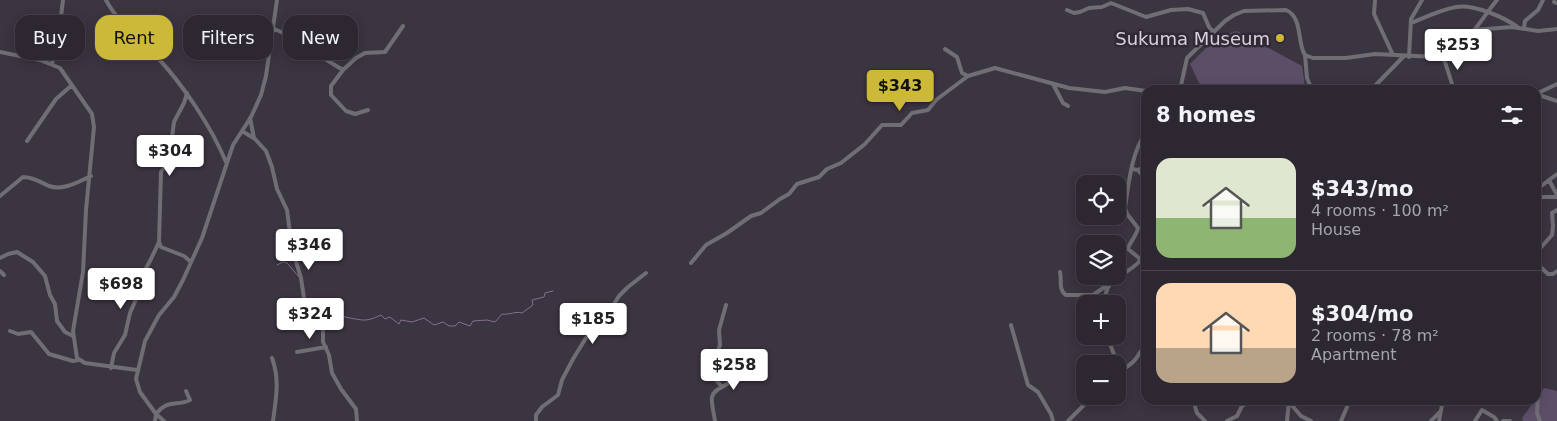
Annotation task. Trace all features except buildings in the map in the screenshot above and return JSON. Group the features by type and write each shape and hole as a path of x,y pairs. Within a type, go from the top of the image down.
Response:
{"street":[{"path":"52,64 60,33 63,0"},
{"path":"106,0 119,20 158,58 187,93 218,145 226,163"},
{"path":"273,22 277,0"},
{"path":"1375,0 1374,14 1393,55"},
{"path":"1408,57 1411,22 1422,0"},
{"path":"1305,55 1310,58 1346,58 1375,54 1426,58 1443,56 1456,49 1474,30 1497,0"},
{"path":"1524,28 1526,21 1538,10 1543,0"},
{"path":"1067,10 1074,13 1089,8 1104,7 1110,3 1147,17 1170,10 1188,9 1203,13 1214,33"},
{"path":"1411,22 1435,12 1456,7 1488,11 1519,28"},
{"path":"1181,85 1187,58 1225,21 1241,12 1286,10 1295,16 1305,55 1307,78 1310,85"},
{"path":"368,110 352,114 331,95 331,86 343,70 360,55 385,52 403,26"},
{"path":"1474,30 1512,27 1538,31 1557,29"},
{"path":"273,28 302,41 315,53 343,70"},
{"path":"945,49 957,56 962,73 968,76"},
{"path":"0,52 52,64 60,68 94,119 83,272 73,336 79,360"},
{"path":"1443,56 1453,85"},
{"path":"1377,85 1403,57"},
{"path":"164,421 156,414 140,392 136,380 145,341 159,315 174,297 202,238 214,207 231,149 250,118 261,95 268,60"},
{"path":"691,263 706,246 727,234 751,216 760,214 789,194 797,184 819,177 827,169 841,163 865,144 882,125 900,124 912,113 928,110 936,100 968,76 997,68 1069,88 1104,92 1125,88 1141,90"},
{"path":"1053,84 1064,103 1068,106"},
{"path":"1541,92 1557,84"},
{"path":"27,141 56,100 72,85"},
{"path":"111,368 114,352 125,335 144,272 159,242 161,172 168,160 175,119 187,93"},
{"path":"1541,96 1557,101"},
{"path":"250,118 254,138"},
{"path":"242,131 254,138 266,152 272,167 277,188 287,210 292,248 301,278 303,300 306,309 323,325 322,338 329,355 334,378 356,409 357,421"},
{"path":"1126,272 1139,262 1139,258 1128,248 1136,237 1138,228 1125,211 1132,169 1141,141"},
{"path":"218,145 224,149 231,149"},
{"path":"1132,169 1141,168"},
{"path":"1138,170 1141,174"},
{"path":"1541,186 1557,174"},
{"path":"0,196 23,177 33,178 56,187 70,185 90,176"},
{"path":"1541,197 1557,195 1549,180"},
{"path":"1541,248 1555,232 1552,213 1557,210"},
{"path":"159,242 161,247 184,256 191,262"},
{"path":"0,258 17,252 33,262 45,276 50,295 55,304 57,321 65,332 73,336"},
{"path":"1541,268 1548,274 1553,274 1557,271"},
{"path":"0,271 4,275"},
{"path":"1060,272 1062,293 1066,295 1093,295 1108,285"},
{"path":"536,421 536,415 540,409 558,395 562,380 586,338 598,330 619,296 646,273"},
{"path":"1105,295 1108,285"},
{"path":"722,387 713,376 711,370 713,360 720,345 719,330 726,306"},
{"path":"1011,325 1028,384 1038,392 1053,421"},
{"path":"10,331 18,334 31,332 49,354 111,368 122,367 137,370"},
{"path":"298,352 326,347"},
{"path":"1126,367 1140,354 1141,349"},
{"path":"715,421 712,397 715,391 728,384 740,370 744,357"},
{"path":"272,358 277,374 277,395 273,421"},
{"path":"155,421 156,414 160,409 172,402 190,400 186,391"},
{"path":"1068,421 1084,405"},
{"path":"1195,405 1197,413 1205,421"},
{"path":"1227,421 1236,416 1244,405"},
{"path":"1287,421 1289,405"},
{"path":"1292,405 1301,416 1311,421"},
{"path":"1341,421 1348,405"},
{"path":"1438,421 1441,405"},
{"path":"1537,405 1537,413 1540,421"},
{"path":"1475,421 1482,410 1494,417 1496,421"},
{"path":"1431,421 1440,411"},
{"path":"1503,421 1510,421"}],"shaded area":[{"path":"1237,31 1302,66 1305,85 1200,85 1190,64 1217,37"},
{"path":"1544,388 1557,391 1557,421 1523,421 1522,418 1532,405 1541,405 1541,392"}],"waterway":[{"path":"277,265 283,262 287,263 299,277"},
{"path":"305,298 309,301 310,307 354,319 367,320 381,315 385,319 390,317 399,324 401,320 412,322 424,318 434,325 443,322 449,326 455,326 459,322 470,326 473,321 487,320 495,322 502,314 522,313 533,305 532,300 544,297 545,293 553,291"}],"place":[{"name":"Sukuma Museum","path":"1280,38"}]}
